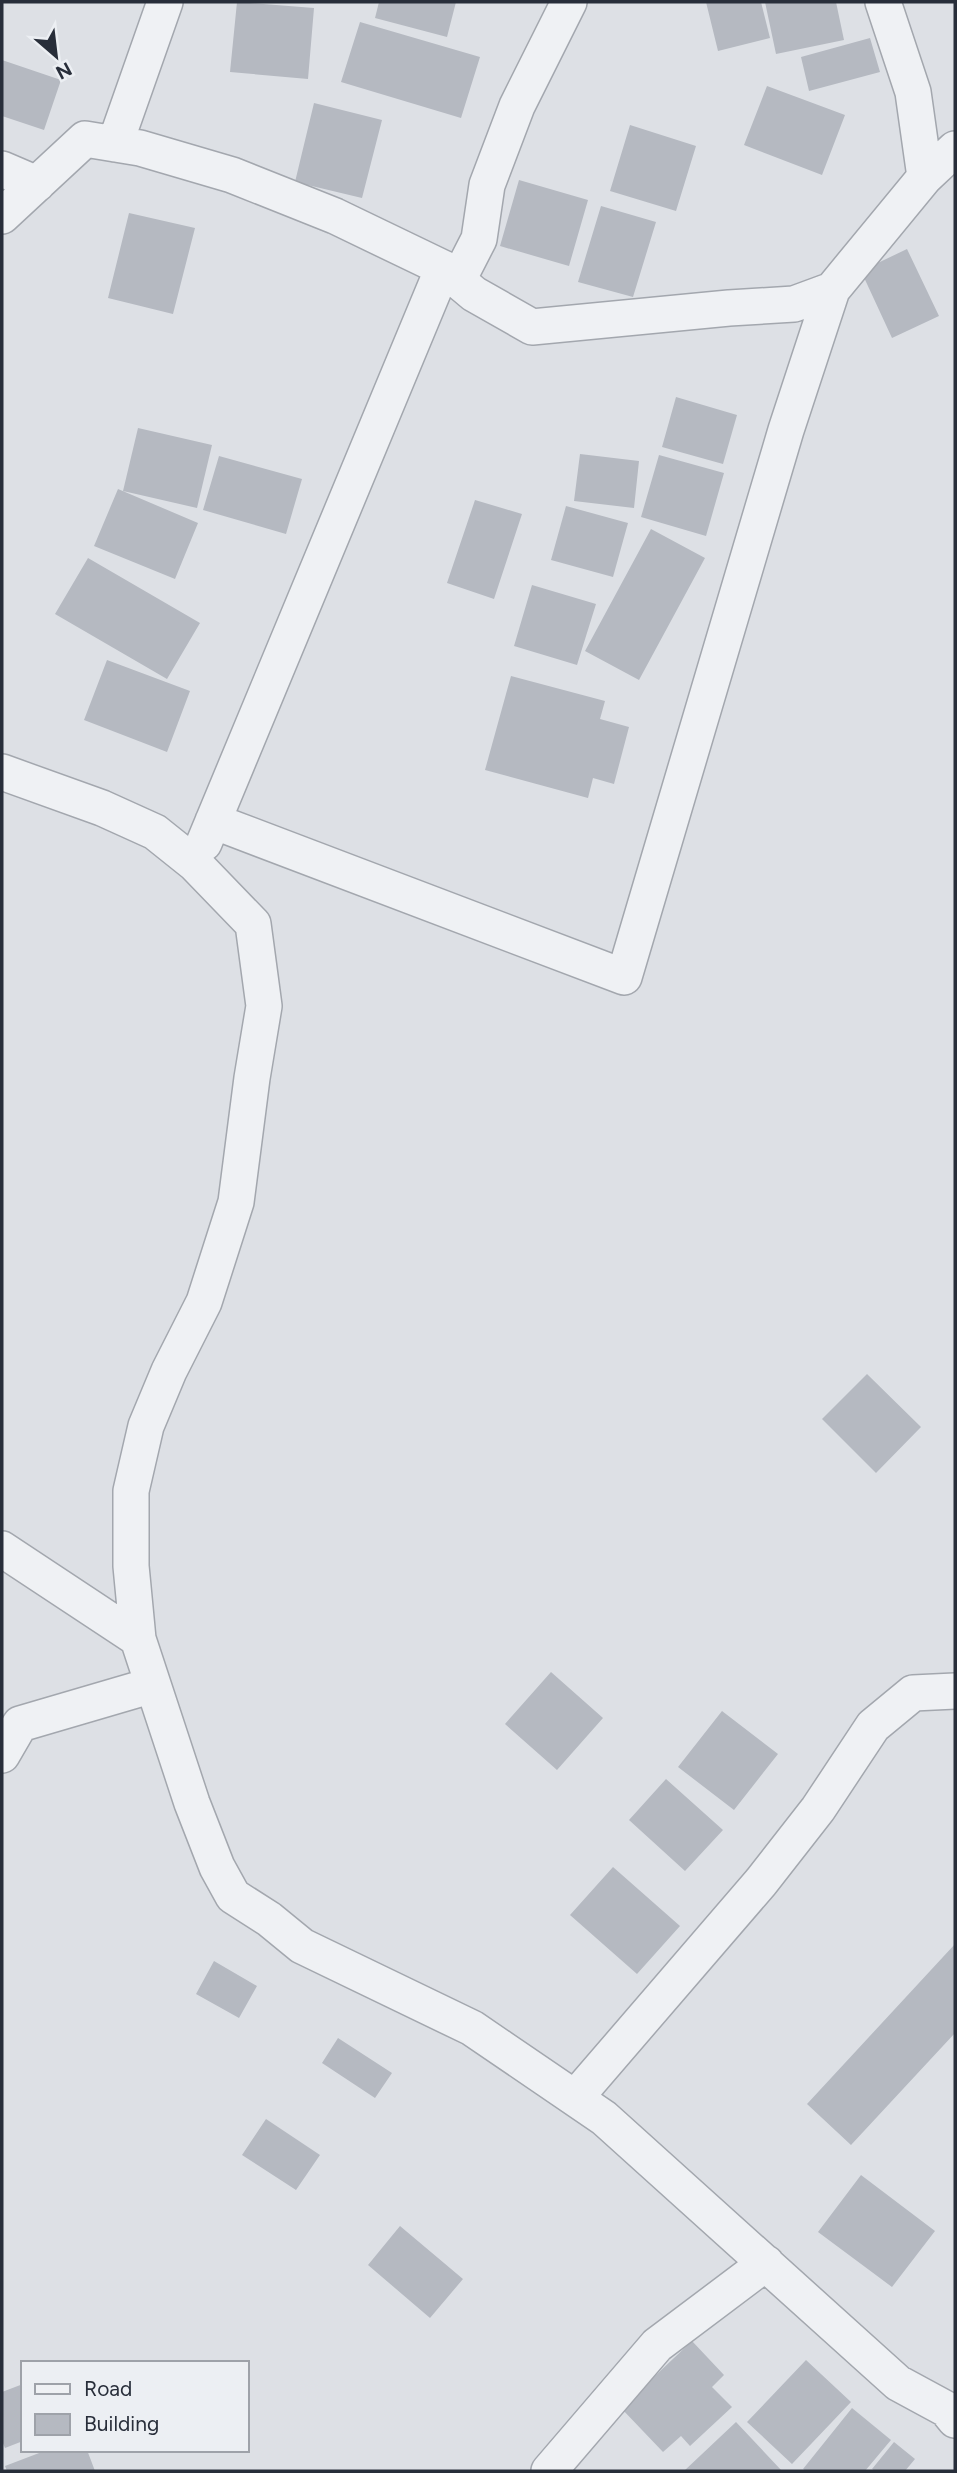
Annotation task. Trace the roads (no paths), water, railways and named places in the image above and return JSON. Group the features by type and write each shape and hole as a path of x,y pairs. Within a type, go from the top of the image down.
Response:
{"street":[{"path":"115,144 165,2"},
{"path":"195,864 451,274 479,239 487,185 517,106 569,2"},
{"path":"883,2 913,92 925,177"},
{"path":"2,216 86,139 140,148 232,175 335,216 451,274 474,294 532,327 794,304 832,290"},
{"path":"213,821 624,977 786,429 832,290 925,177 955,149"},
{"path":"2,169 37,184"},
{"path":"2,772 102,808 155,832 195,864 253,924 264,1006 251,1078 236,1202 204,1302 169,1371 146,1426 131,1491 131,1566 138,1639 216,1867 233,1896 269,1919 302,1946 472,2028 604,2118 898,2382 952,2409"},
{"path":"2,1549 138,1639"},
{"path":"2,1755 20,1724 153,1685"},
{"path":"575,2098 761,1882 818,1809 873,1726 913,1693 955,1691"},
{"path":"549,2471 657,2344 766,2263"}]}
